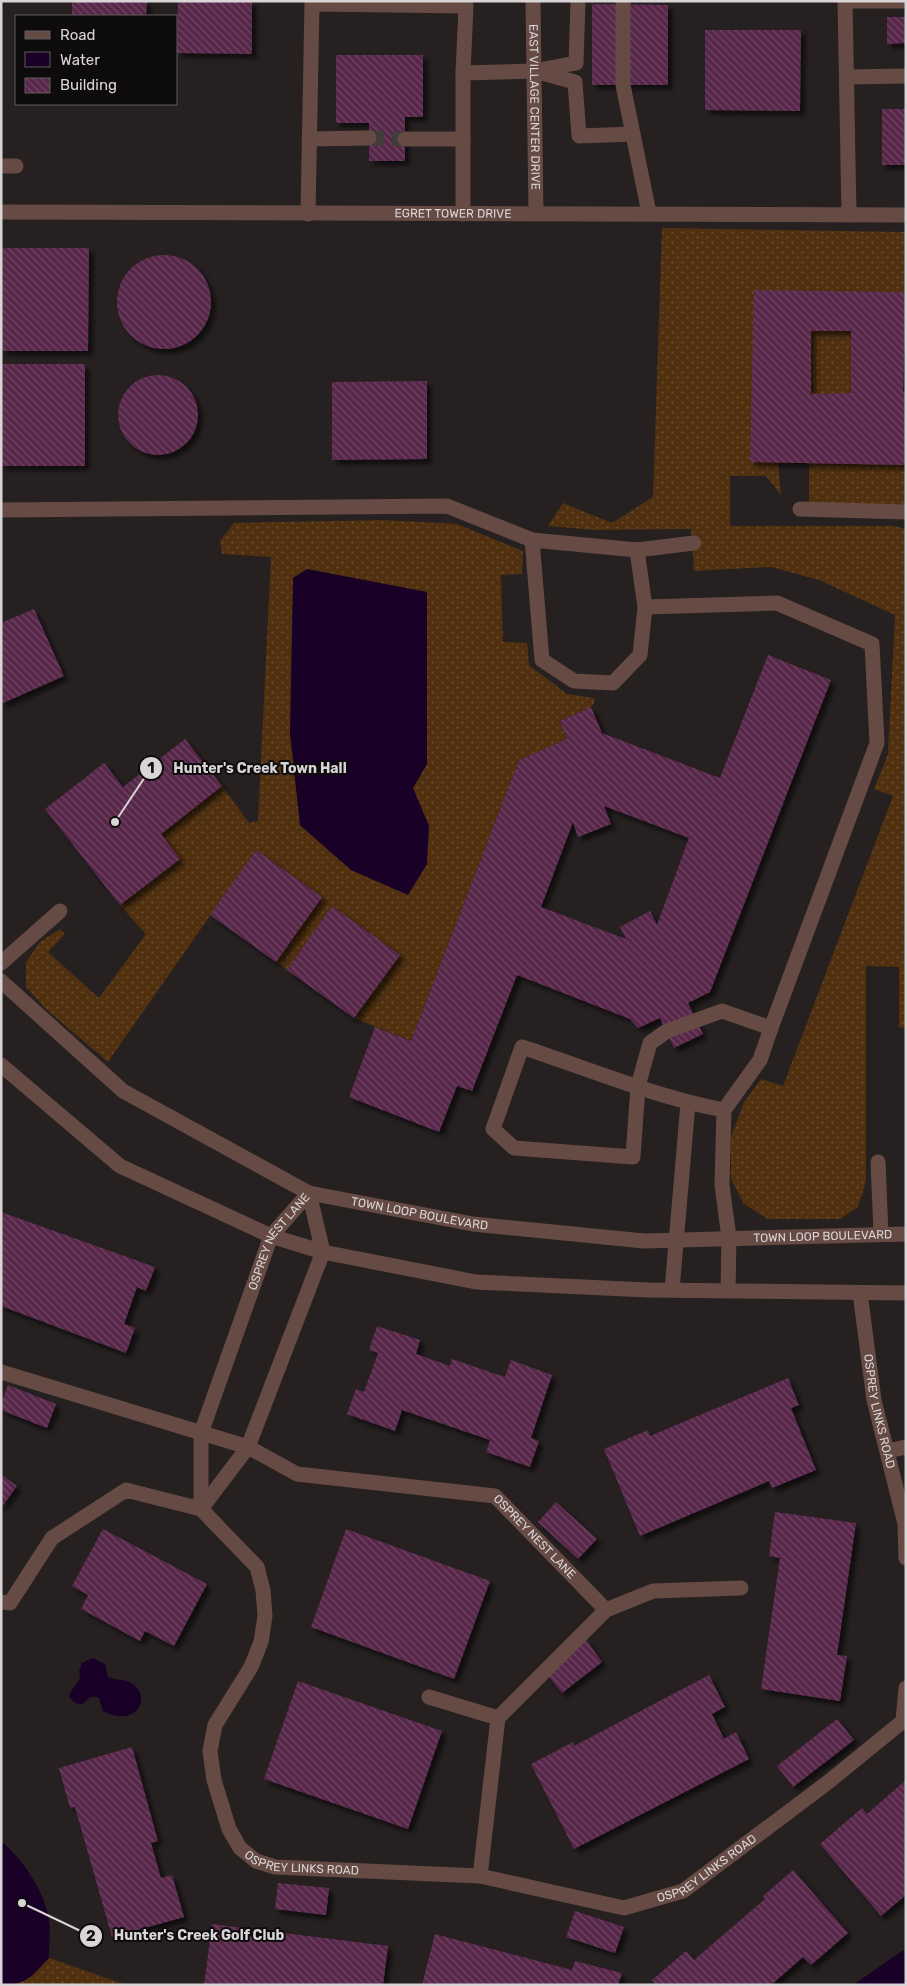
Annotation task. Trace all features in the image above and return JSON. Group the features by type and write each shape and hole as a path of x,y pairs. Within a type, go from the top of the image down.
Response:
{"street":[{"name":"EAST VILLAGE CENTER DRIVE","path":"533,1 536,214"},
{"path":"463,73 534,71 576,63 578,1"},
{"path":"623,1 623,85 649,213"},
{"path":"842,1 906,1"},
{"path":"846,1 849,215"},
{"path":"308,214 312,4 466,6 463,73 463,214"},
{"path":"534,71 575,82 579,136 633,134"},
{"path":"846,77 906,76"},
{"path":"309,139 370,138"},
{"path":"405,139 463,139"},
{"name":"EGRET TOWER DRIVE","path":"1,212 906,215"},
{"path":"1,510 447,506 532,540 637,550 694,543"},
{"path":"800,509 906,512"},
{"path":"532,540 542,660 574,681 613,683 640,655 645,607 637,550"},
{"path":"645,607 777,603 872,644 877,743 760,1060 724,1110 722,1185 729,1238 728,1291"},
{"path":"1,963 60,910"},
{"name":"TOWN LOOP BOULEVARD","path":"1,981 123,1091 309,1193 473,1224 644,1241 906,1234"},
{"path":"724,1110 688,1103 638,1086 522,1047 493,1128 514,1148 633,1157 638,1086 650,1043 667,1031 722,1010 771,1028"},
{"path":"1,1065 120,1166 271,1236 323,1252 476,1282 672,1290 906,1293"},
{"path":"672,1290 688,1103"},
{"path":"878,1162 881,1234"},
{"name":"OSPREY NEST LANE","path":"201,1509 201,1433 271,1236 309,1193"},
{"name":"OSPREY NEST LANE","path":"309,1193 323,1252"},
{"path":"1,1602 10,1603 52,1538 126,1490 201,1509 248,1447 323,1252"},
{"name":"OSPREY LINKS ROAD","path":"860,1293 874,1400 905,1524 906,1558"},
{"name":"OSPREY NEST LANE","path":"1,1372 248,1447 297,1474 495,1496 606,1610"},
{"path":"887,1451 906,1447"},
{"name":"OSPREY LINKS ROAD","path":"201,1509 257,1567 263,1590 265,1616 261,1642 251,1667 215,1725 210,1751 221,1807 229,1829 240,1848 256,1861 275,1867 480,1876 624,1908 683,1890 827,1783 903,1721 906,1688"},
{"path":"480,1876 498,1718 606,1610 653,1591 741,1588"},
{"path":"429,1697 498,1718"}],"shaded area":[{"path":"662,228 906,232 906,506 809,504 809,463 778,463 781,495 766,476 730,476 730,526 894,526 906,529 906,1028 899,1027 899,967 866,966 866,1182 858,1207 840,1219 768,1219 744,1204 731,1179 731,1137 744,1102 761,1079 783,1086 893,796 874,789 888,754 895,615 819,580 771,567 694,571 691,529 595,530 548,526 563,503 612,523 653,497"},
{"path":"383,520 457,524 523,551 522,574 501,575 503,642 527,643 529,665 567,694 594,698 595,702 591,707 560,721 567,739 519,760 411,1041 354,1018 400,955 332,906 287,970 276,962 322,897 256,850 108,1062 46,1009 26,987 26,962 40,942 60,929 65,934 48,952 99,998 146,934 120,905 179,859 161,834 222,786 249,823 258,821 271,557 222,554 220,541 234,523"},
{"path":"1,1841 25,1866 42,1897 50,1924 49,1958 127,1985 1,1985"}],"water":[{"path":"307,569 427,592 427,764 413,788 429,826 427,864 408,895 351,870 300,825 290,733 293,578"},
{"path":"93,1658 105,1664 108,1677 130,1682 139,1690 141,1697 137,1710 124,1716 114,1715 103,1711 99,1698 90,1698 83,1704 72,1700 69,1696 80,1678 79,1671 82,1663"},
{"path":"1,1841 25,1866 37,1886 49,1919 50,1934 49,1958 28,1978 10,1985 1,1985"},
{"path":"906,1949 906,1985 853,1985 902,1951"}],"building":[{"path":"72,1 147,1 146,15 72,15"},
{"path":"178,1 252,1 252,54 178,53"},
{"path":"592,4 668,5 668,85 592,85"},
{"path":"887,17 906,17 906,43 887,44"},
{"path":"705,30 801,30 800,111 705,110"},
{"path":"336,55 423,55 423,117 405,117 405,161 369,161 369,123 336,123"},
{"path":"882,109 906,109 906,165 882,165"},
{"path":"1,248 89,248 88,351 1,351"},
{"path":"164,255 182,259 197,269 207,284 211,302 207,320 197,335 182,345 164,349 146,345 131,335 121,320 117,302 121,284 131,269 146,259"},
{"path":"754,290 906,292 903,391 906,391 906,465 750,462","holes":["811,331 851,331 851,393 811,394"]},
{"path":"1,364 85,364 85,466 1,466"},
{"path":"158,375 173,378 186,387 195,400 198,415 195,430 186,443 173,452 158,455 143,452 130,443 121,430 118,415 121,400 130,387 143,378"},
{"path":"427,381 427,459 332,460 332,382"},
{"path":"34,609 64,676 1,704 1,623"},
{"path":"768,655 831,680 710,992 688,1003 703,1034 674,1048 660,1018 638,1028 630,1019 517,975 472,1091 457,1086 439,1132 349,1097 375,1027 411,1041 519,760 567,739 560,721 591,707 602,733 720,778","holes":["604,806 689,838 657,925 650,911 620,927 626,939 541,907 573,822 578,837 611,824"]},
{"path":"185,739 222,786 161,834 180,859 120,905 45,809 104,763 123,787"},
{"path":"256,850 322,897 276,962 210,915"},
{"path":"332,906 400,955 354,1018 287,970"},
{"path":"1,1212 155,1267 146,1291 137,1287 124,1324 135,1328 126,1353 1,1306"},
{"path":"377,1326 420,1340 416,1354 450,1366 452,1359 505,1377 511,1360 552,1375 531,1438 539,1441 530,1467 486,1452 490,1440 402,1410 395,1431 347,1414 356,1389 364,1392 378,1353 369,1350"},
{"path":"788,1378 799,1405 791,1408 816,1470 772,1488 769,1481 640,1536 604,1449 648,1430 650,1436"},
{"path":"8,1385 56,1404 47,1428 1,1410 1,1403"},
{"path":"1,1474 17,1486 1,1508"},
{"path":"556,1502 597,1539 578,1559 538,1522"},
{"path":"775,1512 856,1523 837,1655 847,1656 840,1701 761,1689 780,1558 769,1556"},
{"path":"103,1529 207,1584 174,1646 145,1631 140,1641 81,1609 88,1595 72,1586"},
{"path":"346,1529 490,1581 454,1679 311,1627"},
{"path":"586,1640 602,1662 562,1693 545,1672"},
{"path":"709,1675 725,1707 712,1714 724,1739 736,1732 749,1759 574,1849 531,1764 573,1742 574,1746"},
{"path":"298,1681 442,1731 408,1829 264,1779"},
{"path":"837,1719 854,1740 793,1787 777,1766"},
{"path":"132,1747 158,1841 151,1843 161,1878 172,1875 184,1917 112,1937 75,1807 70,1808 59,1768"},
{"path":"906,1780 906,1895 881,1916 820,1844 862,1808 867,1814"},
{"path":"793,1870 848,1933 811,1965 803,1957 771,1985 656,1985 652,1980 686,1951 694,1960 765,1899 763,1896"},
{"path":"278,1883 329,1888 326,1915 275,1909"},
{"path":"575,1911 624,1927 615,1953 566,1937"},
{"path":"212,1924 388,1946 383,1985 204,1985"},
{"path":"435,1934 572,1970 575,1961 622,1973 618,1985 422,1985"}],"tunnel":[{"path":"369,138 405,139"}],"place":[{"name":"Hunter's Creek Town Hall","path":"115,822"},
{"name":"Hunter's Creek Golf Club","path":"22,1903"}]}
